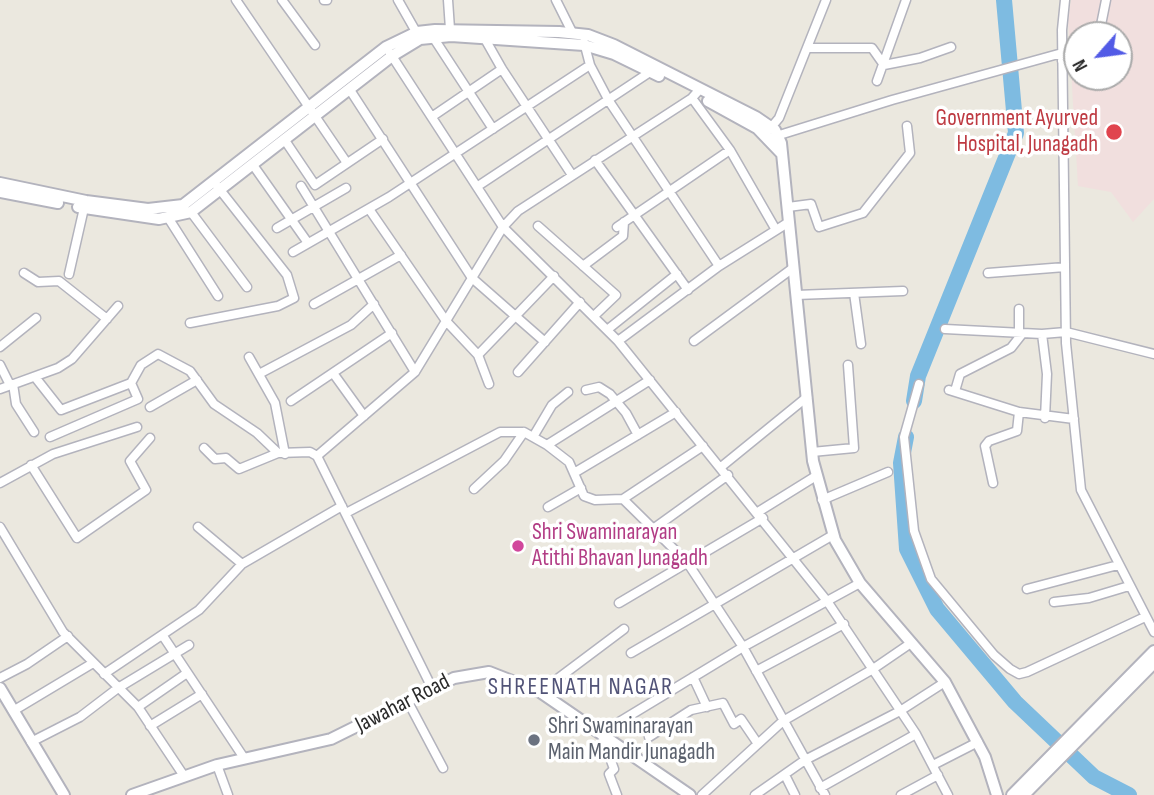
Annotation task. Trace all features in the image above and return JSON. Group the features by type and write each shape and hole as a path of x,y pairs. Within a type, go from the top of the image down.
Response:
{"main road":[{"path":"0,183 13,190 84,208 169,219 191,212 218,187 389,51 419,36 450,29 572,32 771,134 781,153 788,207 812,452 833,535 860,583 945,682 978,741 995,780 997,795"},
{"path":"419,36 584,40 614,45 696,94"},
{"path":"0,192 13,190 161,209 183,205 218,187 253,164 313,111 350,89 389,51"},
{"path":"1012,795 1036,775 1154,651"},
{"path":"1132,676 1154,663"},
{"name":"Jawahar Road","path":"132,795 217,765 331,739 432,688 467,674 489,672 540,692 691,795"},
{"path":"0,688 64,795"},
{"path":"1024,795 1036,775"}],"street":[{"path":"236,0 347,163"},
{"path":"282,0 315,45"},
{"path":"398,0 419,36"},
{"path":"447,0 450,29"},
{"path":"556,0 572,32"},
{"path":"771,134 826,0"},
{"path":"877,81 906,0"},
{"path":"1065,0 1062,57 1066,332 1081,490 1154,632"},
{"path":"1102,21 1106,0"},
{"path":"433,37 493,129"},
{"path":"485,39 572,175"},
{"path":"584,40 590,65 609,101 719,266"},
{"path":"884,65 920,58 951,47"},
{"path":"808,48 872,48 884,65"},
{"path":"389,51 503,227 618,341 761,515 827,601 916,734 948,795"},
{"path":"771,134 1062,57"},
{"path":"293,252 411,183 590,65"},
{"path":"433,116 502,69"},
{"path":"478,186 650,72"},
{"path":"350,89 472,278 545,342"},
{"path":"317,456 415,372 503,227 518,211 696,94 776,230"},
{"path":"788,207 811,204 819,227 863,213 909,153 907,126"},
{"path":"284,139 315,185 383,139"},
{"path":"583,266 623,236 620,225 730,150"},
{"path":"596,160 688,290"},
{"path":"253,164 308,243"},
{"path":"301,186 415,372"},
{"path":"190,323 278,306 295,298 287,275 218,187"},
{"path":"277,228 346,188"},
{"path":"69,274 84,208"},
{"path":"369,209 446,321 478,355 489,384"},
{"path":"191,212 247,287"},
{"path":"169,219 218,296"},
{"path":"618,341 719,266 789,222"},
{"path":"538,226 616,295 594,316"},
{"path":"314,304 401,255"},
{"path":"988,273 1065,267"},
{"path":"694,341 793,268"},
{"path":"24,274 38,282 59,281 107,319"},
{"path":"607,330 677,274"},
{"path":"478,355 554,276"},
{"path":"796,295 903,291"},
{"path":"854,293 861,344"},
{"path":"518,372 580,302"},
{"path":"259,374 351,325 374,304"},
{"path":"0,389 35,377 72,359 118,306"},
{"path":"1019,309 1020,340 1011,348 960,374 952,391 1045,418 1074,419"},
{"path":"0,347 36,318"},
{"path":"945,329 1021,334 1066,332 1154,354"},
{"path":"291,401 392,333"},
{"path":"1042,334 1047,374 1045,418"},
{"path":"35,377 61,410 131,383 141,365 158,354 190,371 214,404 257,433 281,454"},
{"path":"249,357 275,402 281,454"},
{"path":"0,365 12,384 16,404 34,432"},
{"path":"812,452 854,448 848,365"},
{"path":"333,373 364,416"},
{"path":"150,407 197,380"},
{"path":"547,445 650,380"},
{"path":"50,437 138,399 131,383"},
{"path":"919,384 904,437 914,531 931,579 994,654 1019,674 1145,617"},
{"path":"586,390 599,387 617,401 638,435"},
{"path":"533,437 552,405 568,391"},
{"path":"721,467 807,397"},
{"path":"574,473 676,412"},
{"path":"993,483 985,446 989,441 1017,431 1019,412"},
{"path":"0,483 53,454 137,426"},
{"path":"104,674 163,636 214,597 242,564 500,432 524,432 547,445 569,462 584,496 595,500 623,499 704,446"},
{"path":"474,489 504,461 524,432"},
{"path":"31,466 77,538 146,490 130,461 150,438"},
{"path":"204,447 215,458 226,458 239,469 281,454 310,452 317,456 432,688"},
{"path":"822,500 888,472"},
{"path":"653,529 728,475"},
{"path":"619,603 761,515 816,475"},
{"path":"548,507 581,488"},
{"path":"623,499 687,562 743,647 822,792 916,734"},
{"path":"0,527 68,636 138,707 184,776"},
{"path":"198,527 242,564"},
{"path":"631,653 714,603 795,560 833,535"},
{"path":"1027,589 1118,565"},
{"path":"617,795 609,774 614,769 601,733 743,647 860,583"},
{"path":"1054,602 1089,598 1129,586"},
{"path":"756,671 844,624"},
{"path":"540,692 624,629"},
{"path":"0,678 27,664 68,636"},
{"path":"163,636 244,758"},
{"path":"702,795 783,721 873,669 911,643"},
{"path":"31,742 80,717 118,688 189,645"},
{"path":"13,711 93,663"},
{"path":"138,707 187,673"},
{"path":"693,677 707,707"},
{"path":"755,795 805,760 900,711 945,682"},
{"path":"150,726 202,694"},
{"path":"407,700 443,768"},
{"path":"649,737 691,710 723,703 734,724 741,719 758,744"},
{"path":"933,765 978,741"},
{"path":"217,765 228,795"},
{"path":"785,775 795,795"},
{"path":"901,795 939,775"}],"shaded area":[{"name":"Government Ayurved Hospital, Junagadh","path":"1071,0 1154,0 1154,199 1133,222 1111,192 1078,186 1072,91 1133,91 1133,21 1068,21"}],"waterway":[{"path":"914,401 918,376 1016,133 1004,0"},
{"path":"906,437 901,463 907,549 937,609 1015,702 1094,777 1129,795"}],"place":[{"name":"Government Ayurved Hospital, Junagadh","path":"1114,132"},
{"name":"Shri Swaminarayan Atithi Bhavan Junagadh","path":"518,546"},
{"name":"Shri Swaminarayan Main Mandir Junagadh","path":"534,740"}],"district":[{"name":"SHREENATH NAGAR","path":"581,688"}]}
